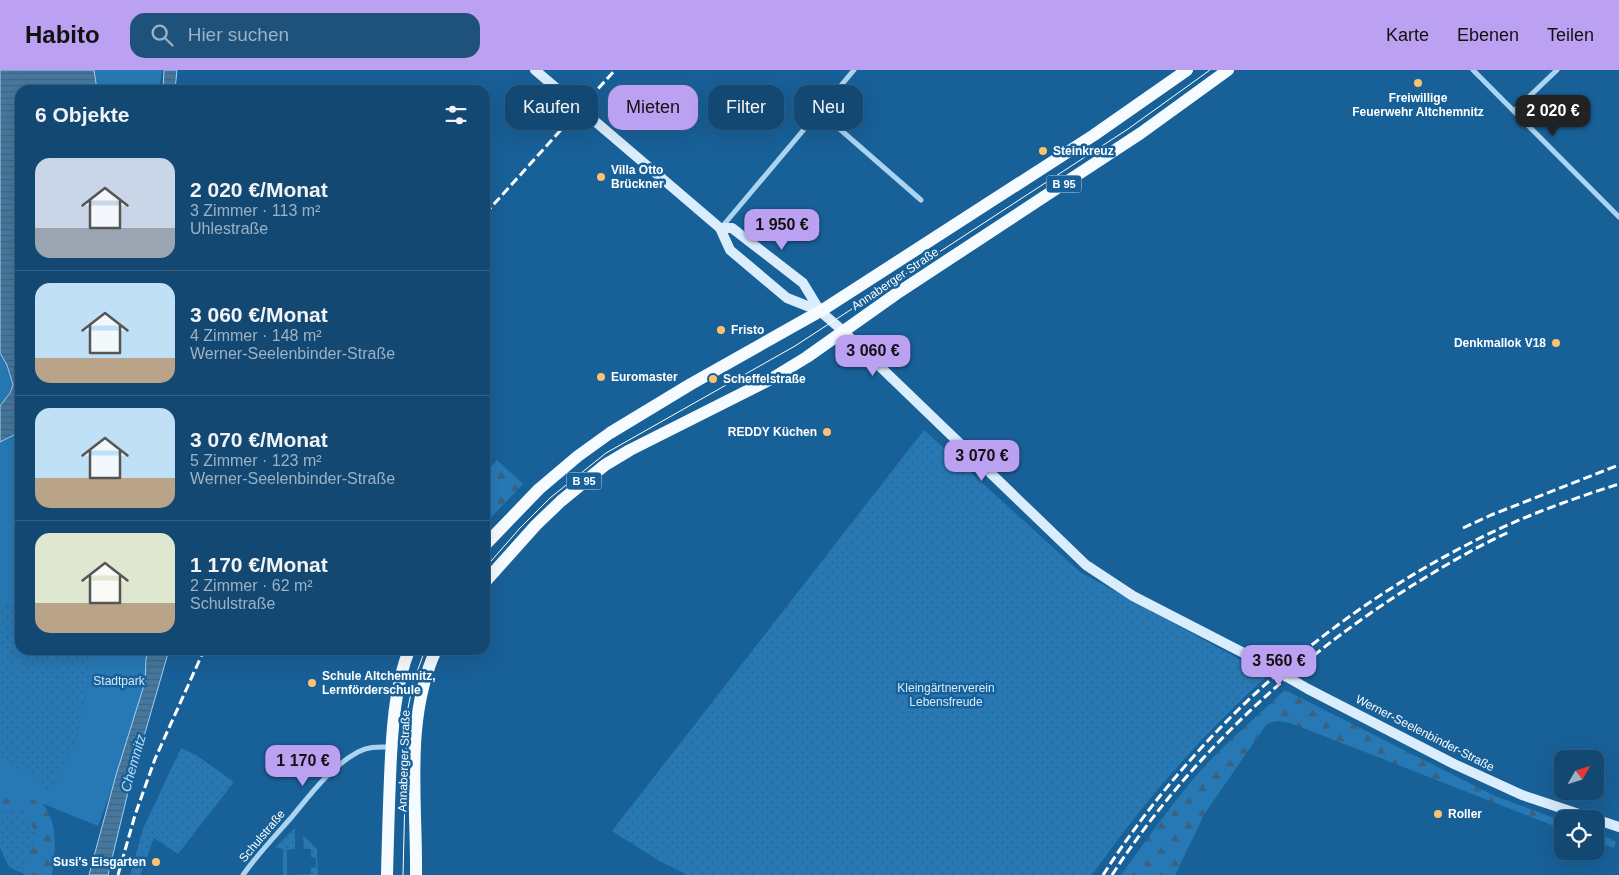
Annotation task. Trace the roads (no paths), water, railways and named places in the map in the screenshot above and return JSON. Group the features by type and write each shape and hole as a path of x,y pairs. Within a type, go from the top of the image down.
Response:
{"main road":[{"path":"535,70 720,228 730,250 787,298 820,311"},
{"name":"Annaberger Straße","path":"490,541 539,488 596,443 691,384 820,311 1094,135 1187,70"},
{"name":"Annaberger Straße","path":"490,576 560,501 605,466 656,436 770,379 807,357 905,288 1141,133 1228,70"},
{"path":"720,228 732,228 803,283 820,311"},
{"name":"Werner-Seelenbinder-Straße","path":"820,311 1096,573 1133,596 1454,764 1522,794 1569,810"},
{"name":"Annaberger Straße","path":"387,875 396,694 407,655"},
{"name":"Annaberger Straße","path":"416,875 415,778 418,715 425,678 434,655"},
{"name":"Werner-Seelenbinder-Straße","path":"1604,822 1619,827"}],"street":[{"path":"841,85 854,70"},
{"path":"1473,70 1619,217"},
{"path":"1514,111 1557,70"},
{"path":"720,228 803,130"},
{"path":"841,130 921,200"},
{"name":"Schulstraße","path":"243,875 310,795 338,765 359,751 370,747 392,747"}],"water":[{"path":"0,70 94,70 96,85 15,85 15,434 0,442 0,406 10,393 13,385 7,365 0,353"},
{"path":"164,70 177,70 176,85 163,85"},
{"name":"Chemnitz","path":"147,655 168,655 129,788 108,875 89,875 116,775 145,682"}],"tram line":[{"path":"490,562 550,498 606,453 795,346 1128,129 1210,70"},
{"path":"403,875 407,713 413,683 423,655"}],"railway":[{"path":"490,208 615,70"},
{"path":"1463,528 1491,515 1619,465"},
{"path":"1103,875 1141,820 1183,769 1228,720 1277,674 1328,632 1383,594 1440,559 1528,516 1619,484"},
{"path":"1112,875 1142,832 1175,790 1210,751 1286,679 1369,614 1460,557 1509,532"},
{"path":"118,875 135,815 155,759 202,655"}],"place":[{"name":"Freiwillige Feuerwehr Altchemnitz","path":"1418,83"},
{"name":"Steinkreuz","path":"1043,151"},
{"name":"Villa Otto Brückner","path":"601,177"},
{"name":"Fristo","path":"721,330"},
{"name":"Denkmallok V18","path":"1556,343"},
{"name":"Euromaster","path":"601,377"},
{"name":"Scheffelstraße","path":"713,379"},
{"name":"REDDY Küchen","path":"827,432"},
{"name":"Schule Altchemnitz, Lernförderschule","path":"312,683"},
{"name":"Roller","path":"1438,814"},
{"name":"Susi's Eisgarten","path":"156,862"}],"park label":[{"name":"Stadtpark","path":"119,681"},
{"name":"Kleingärtnerverein Lebensfreude","path":"946,695"}]}
